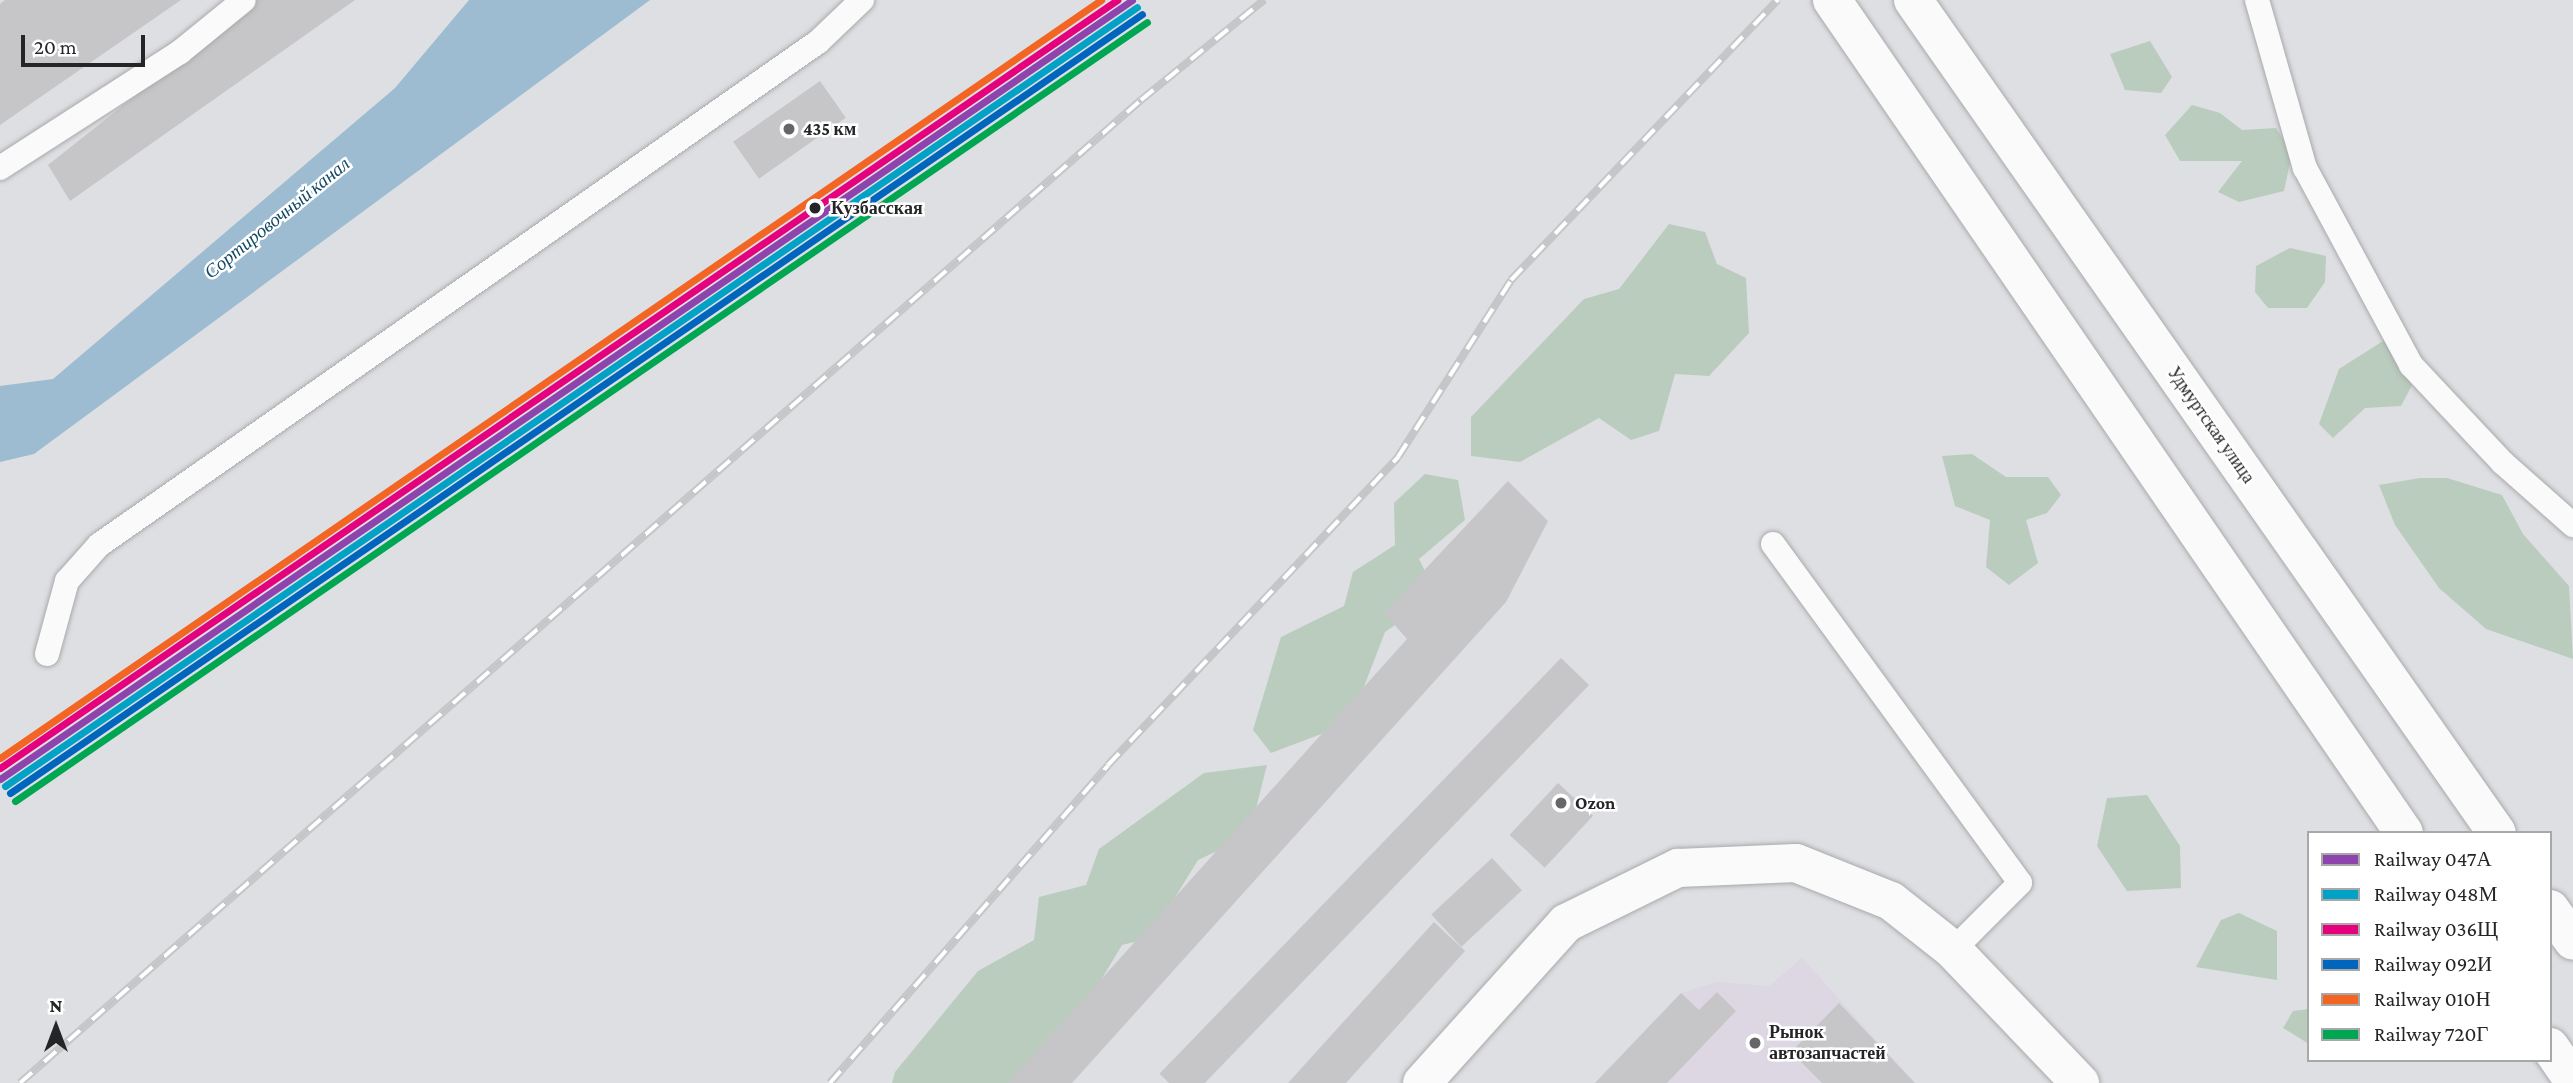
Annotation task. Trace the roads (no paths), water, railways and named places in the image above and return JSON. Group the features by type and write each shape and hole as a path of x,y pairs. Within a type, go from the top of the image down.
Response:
{"main road":[{"path":"1832,0 2403,831"},
{"name":"Удмуртская улица","path":"1919,8 2496,831"},
{"path":"1422,1083 1566,923 1678,868 1796,863 1891,901 1953,950 2080,1083"},
{"path":"2552,912 2573,941"},
{"path":"2552,1050 2573,1080"}],"lane":[{"path":"0,169 180,52 244,0"},
{"path":"47,654 67,581 99,545 818,42 862,0"},
{"path":"2257,0 2305,168 2411,365 2503,463 2573,525"},
{"path":"1773,544 2020,883 1953,950"}],"water":[{"name":"Сортировочный канал","path":"469,0 650,0 34,454 0,462 0,386 53,379 395,88"}],"railway":[{"path":"20,1083 1141,100 1264,0"},
{"path":"830,1083 1108,765 1398,457 1511,280 1778,0"}],"rail line":[{"name":"010Н","path":"0,758 1101,0"},
{"name":"036Щ","path":"0,768 1117,0"},
{"name":"047А","path":"0,779 1132,0"},
{"name":"048М","path":"5,786 1137,7"},
{"name":"092И","path":"10,793 1142,14"},
{"name":"720Г","path":"15,801 1147,22"}],"place":[{"name":"435 км","path":"789,129"},
{"name":"Кузбасская","path":"815,208"},
{"name":"Ozon","path":"1561,803"},
{"name":"Рынок автозапчастей","path":"1755,1043"}]}
